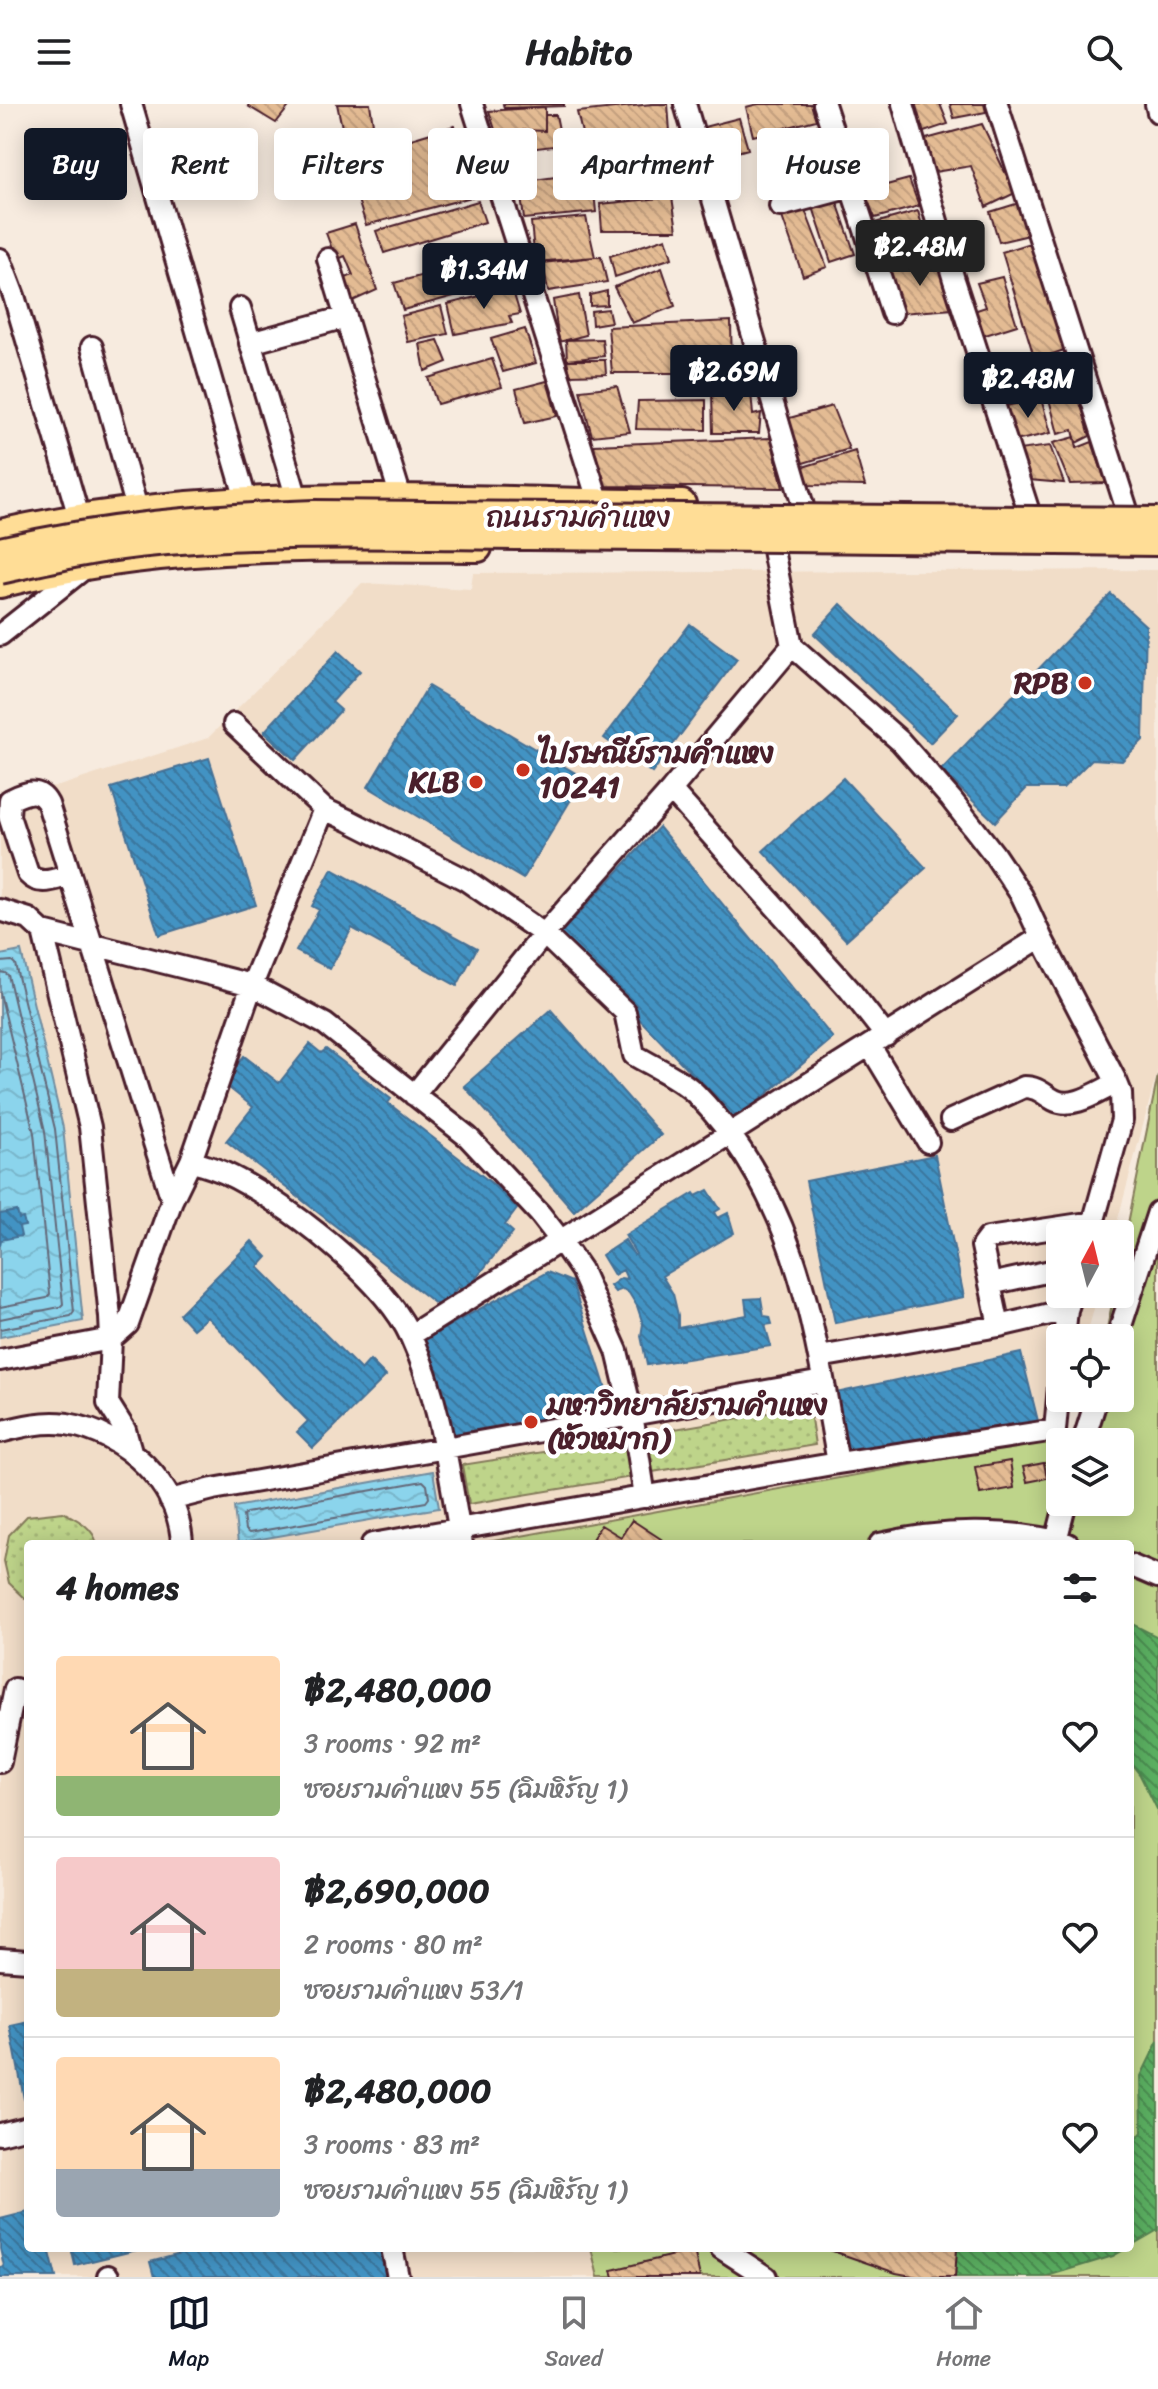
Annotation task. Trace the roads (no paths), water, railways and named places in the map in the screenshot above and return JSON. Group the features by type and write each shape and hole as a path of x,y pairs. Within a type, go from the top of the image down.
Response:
{"main road":[{"name":"ถนนรามคำแหง","path":"0,533 137,509 292,499 401,498 1158,511"},
{"path":"291,548 292,499"},
{"path":"338,499 344,546"},
{"path":"433,499 435,548"},
{"path":"479,500 481,548"},
{"name":"ถนนรามคำแหง","path":"0,551 132,526 314,514 1158,521"},
{"name":"ถนนรามคำแหง","path":"3,582 44,560 134,545 246,536 1158,542"},
{"name":"ถนนรามคำแหง","path":"3,582 155,555 344,546 1158,552"}],"street":[{"path":"131,104 246,500"},
{"path":"472,104 599,503"},
{"path":"685,104 803,506"},
{"path":"824,104 832,128"},
{"path":"903,104 954,280 1028,509"},
{"path":"997,104 1127,510"},
{"path":"1156,104 1158,112"},
{"path":"780,206 802,200"},
{"path":"855,200 892,313"},
{"path":"0,259 14,296 79,517"},
{"path":"328,259 401,498"},
{"path":"240,308 292,499"},
{"path":"250,343 346,317"},
{"path":"92,347 137,509"},
{"path":"773,550 792,646 900,741 994,854 1022,896 1117,1083 1121,1093 1122,1120 1094,1220"},
{"path":"0,635 89,565"},
{"path":"414,1095 544,934 792,646"},
{"path":"234,724 324,809 466,880 544,934 625,1012 634,1055 694,1092 728,1133 762,1183 789,1242 812,1317 838,1463"},
{"path":"671,790 849,989 928,1142"},
{"path":"0,1360 111,1339 128,1324 172,1200 191,1161 252,985 324,809"},
{"path":"70,875 172,1200"},
{"path":"0,893 36,926 90,1127 111,1339 108,1403 125,1430 131,1451"},
{"path":"0,910 92,945 252,985 325,1024 468,1137 540,1214 581,1270 617,1351 632,1414 645,1497"},
{"path":"411,1335 1041,937"},
{"path":"951,1120 1024,1087 1035,1088 1055,1101 1067,1103 1117,1083"},
{"path":"191,1161 255,1189 321,1236 377,1287 411,1335 428,1381 445,1449 461,1537"},
{"path":"1122,1324 1158,1212"},
{"path":"999,1326 982,1250 984,1240 1046,1233"},
{"path":"990,1284 1046,1272"},
{"path":"819,1357 999,1326 1052,1308"},
{"path":"170,1500 213,1489 823,1381"},
{"path":"423,1540 461,1537 645,1497 838,1463 1055,1430 1057,1412"},
{"path":"0,1432 28,1424 66,1424 103,1435 131,1451 153,1473 170,1500 182,1540"},
{"path":"1062,1540 1065,1516"},
{"path":"896,1540 912,1536 984,1532 1046,1540"},
{"path":"1134,1567 1158,1577"},
{"path":"0,1762 14,1687"},
{"path":"0,1959 24,1961"},
{"path":"0,2134 24,2128"},
{"path":"393,2252 398,2277"},
{"path":"727,2252 766,2277"}],"water":[{"path":"21,951 63,1128 83,1321 0,1337 0,955"},
{"path":"433,1471 439,1508 255,1540 238,1540 234,1507"}],"place":[{"name":"RPB","path":"1085,683"},
{"name":"ไปรษณีย์รามคำแหง 10241","path":"523,770"},
{"name":"KLB","path":"476,782"},
{"name":"มหาวิทยาลัยรามคำแหง (หัวหมาก)","path":"531,1422"}]}
